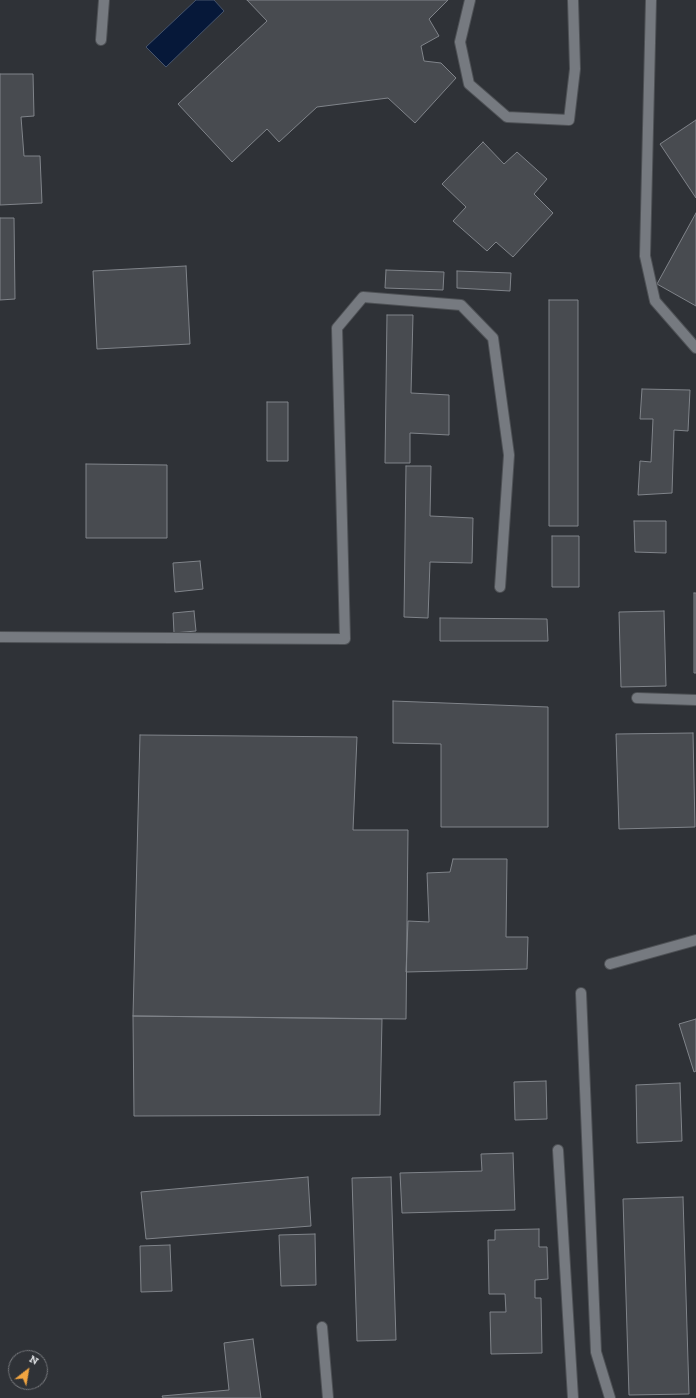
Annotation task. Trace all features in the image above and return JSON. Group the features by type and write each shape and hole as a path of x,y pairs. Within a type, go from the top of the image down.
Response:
{"lane":[{"path":"102,40 104,0"},
{"path":"470,0 460,42 469,84 508,117 569,120 574,70 573,0"},
{"path":"651,0 645,256 655,302 696,348"},
{"path":"0,637 345,639 336,328 363,297 461,305 493,338 509,455 500,587"},
{"path":"637,698 696,700"},
{"path":"610,964 696,940"},
{"path":"581,993 596,1352 610,1398"},
{"path":"558,1150 572,1398"},
{"path":"322,1327 328,1398"}],"water":[{"path":"196,0 214,0 224,11 166,67 146,47"}],"building":[{"path":"247,0 448,0 429,19 439,36 421,46 424,61 441,63 456,78 415,123 388,98 317,107 279,142 267,129 232,162 178,104 267,21"},
{"path":"0,74 33,74 34,116 21,117 24,156 40,156 42,203 0,205"},
{"path":"696,120 696,198 660,144"},
{"path":"483,142 504,164 517,152 547,179 534,194 553,213 513,257 496,242 487,251 453,221 466,207 442,184"},
{"path":"696,213 696,306 657,284"},
{"path":"0,218 14,218 15,299 0,300"},
{"path":"186,266 190,344 97,349 93,271"},
{"path":"386,270 444,272 443,290 385,288"},
{"path":"457,271 511,273 510,291 457,288"},
{"path":"549,300 578,300 578,526 549,526"},
{"path":"387,315 413,315 411,393 449,395 449,435 410,433 410,463 385,463"},
{"path":"642,389 690,390 688,431 674,430 672,493 638,495 640,461 651,462 653,419 640,419"},
{"path":"267,402 288,402 288,461 267,461"},
{"path":"86,464 167,465 167,538 86,538"},
{"path":"406,466 431,466 430,516 473,518 472,563 430,562 428,618 404,617"},
{"path":"634,521 666,521 666,553 635,552"},
{"path":"552,536 579,536 579,587 552,587"},
{"path":"200,561 203,589 175,592 173,563"},
{"path":"694,593 696,593 696,673 694,673"},
{"path":"194,611 196,631 174,633 173,613"},
{"path":"664,611 666,686 621,687 619,612"},
{"path":"440,618 547,619 548,641 440,641"},
{"path":"393,701 548,707 548,827 441,827 441,744 393,743"},
{"path":"693,733 695,827 619,829 616,734"},
{"path":"140,735 357,737 353,830 408,830 406,1019 133,1016"},
{"path":"453,859 507,859 506,937 528,937 527,969 406,972 408,921 429,922 427,873 450,872"},
{"path":"133,1016 382,1019 380,1115 134,1116"},
{"path":"696,1019 696,1071 694,1072 679,1024"},
{"path":"546,1081 547,1119 515,1120 514,1082"},
{"path":"680,1083 682,1141 637,1143 636,1085"},
{"path":"513,1153 515,1210 402,1213 400,1173 482,1171 481,1154"},
{"path":"308,1177 311,1226 146,1239 141,1192"},
{"path":"391,1177 396,1340 357,1341 352,1178"},
{"path":"683,1197 689,1394 629,1395 623,1199"},
{"path":"539,1229 539,1247 547,1247 548,1279 535,1280 535,1298 541,1298 542,1353 491,1354 490,1312 506,1312 505,1294 489,1294 488,1240 495,1240 495,1230"},
{"path":"315,1234 316,1285 281,1286 279,1235"},
{"path":"170,1245 172,1291 141,1292 140,1246"},
{"path":"253,1339 261,1398 163,1398 162,1396 229,1390 224,1343"}]}
